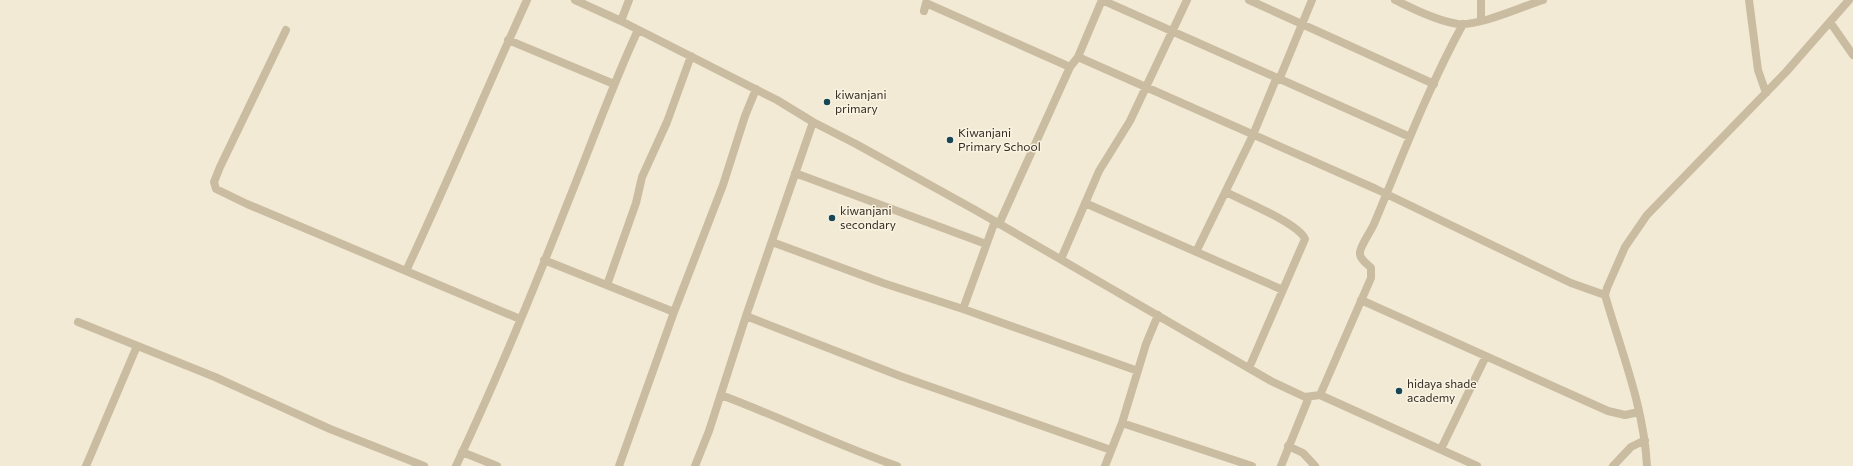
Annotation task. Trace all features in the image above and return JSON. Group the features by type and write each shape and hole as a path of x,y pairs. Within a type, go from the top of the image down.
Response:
{"street":[{"path":"406,270 454,167 508,40 527,0"},
{"path":"575,0 621,21 803,114 814,122 1062,259 1249,368 1296,393 1309,397 1320,395 1477,466"},
{"path":"621,21 629,0"},
{"path":"963,309 986,244 1070,67 1078,57 1102,0 1410,137"},
{"path":"1062,259 1099,170 1130,121 1171,31 1187,0"},
{"path":"1249,0 1434,84"},
{"path":"1196,252 1253,135 1312,0"},
{"path":"1395,0 1442,19 1463,24 1481,20 1543,0"},
{"path":"1481,0 1481,20"},
{"path":"1748,0 1759,78 1766,93"},
{"path":"1647,466 1645,440 1630,375 1605,295 1625,247 1640,224 1802,55 1849,0 1853,3"},
{"path":"924,11 926,3 1070,67"},
{"path":"1830,22 1853,55"},
{"path":"1320,395 1371,278 1372,272 1360,256 1360,252 1373,226 1410,137 1463,24"},
{"path":"286,30 220,167 214,182 214,187 247,204 520,319"},
{"path":"456,466 520,319 614,84 638,30"},
{"path":"508,40 614,84"},
{"path":"607,285 636,203 642,177 667,122 691,56"},
{"path":"1078,57 1386,194 1571,283 1605,295"},
{"path":"619,466 674,312 724,185 745,116 756,89"},
{"path":"695,466 721,395 746,316 814,122"},
{"path":"795,173 986,244"},
{"path":"1226,192 1285,222 1303,234 1304,243 1249,368"},
{"path":"1085,203 1283,290"},
{"path":"772,242 883,283 963,309 1138,371"},
{"path":"544,260 674,312"},
{"path":"1361,300 1540,382 1613,413 1625,415 1639,412"},
{"path":"1105,466 1122,423 1138,371 1158,315"},
{"path":"746,316 900,376 1111,450"},
{"path":"78,322 215,377 330,429 424,466"},
{"path":"86,466 138,346"},
{"path":"1441,449 1486,356"},
{"path":"721,395 771,413 867,456 896,466"},
{"path":"1281,466 1309,397"},
{"path":"1122,423 1252,466"},
{"path":"1613,466 1631,447 1645,440"},
{"path":"1288,446 1303,453 1315,466"},
{"path":"462,452 497,466"}],"place":[{"name":"kiwanjani primary","path":"827,102"},
{"name":"Kiwanjani Primary School","path":"950,140"},
{"name":"kiwanjani secondary","path":"832,218"},
{"name":"hidaya shade academy","path":"1399,391"}]}
